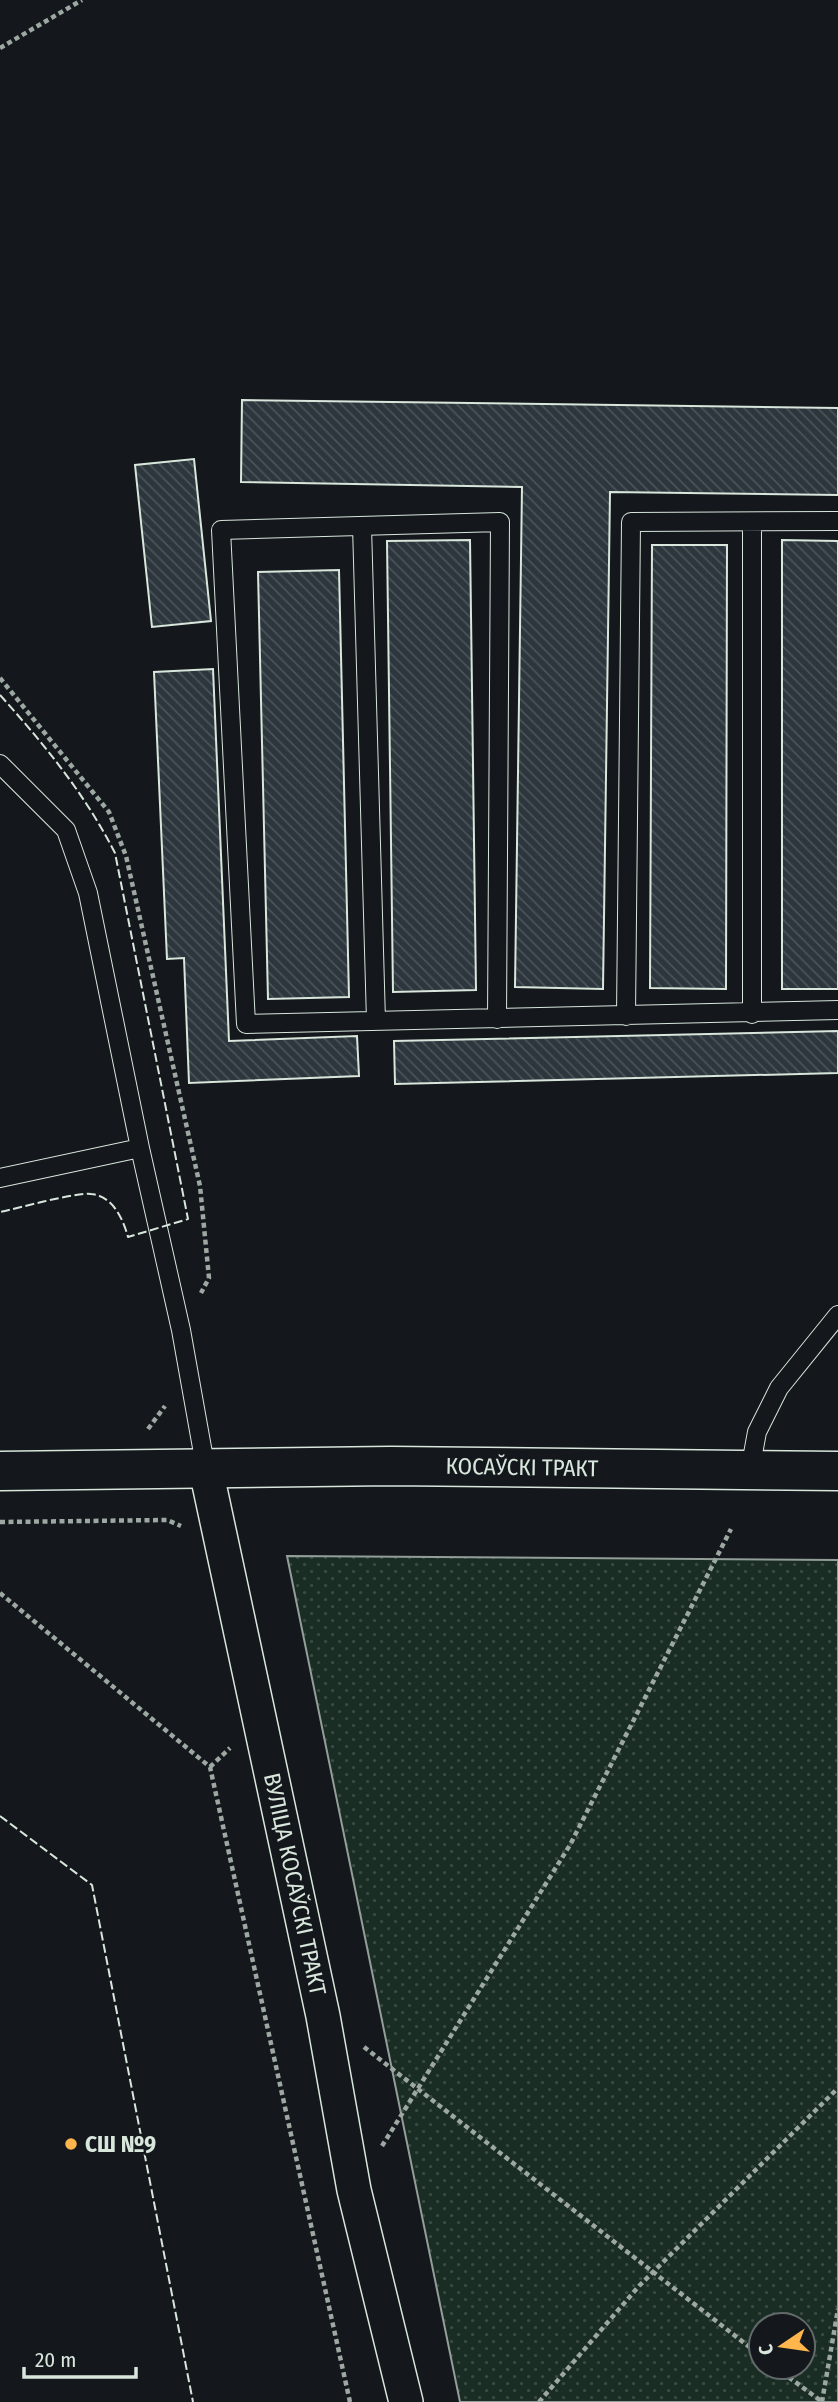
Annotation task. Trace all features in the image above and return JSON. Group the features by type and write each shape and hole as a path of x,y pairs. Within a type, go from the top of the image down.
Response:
{"main road":[{"name":"КОСАЎСКІ ТРАКТ","path":"206,1470 391,1466 838,1471"},
{"path":"0,1471 206,1470"}],"street":[{"name":"ВУЛІЦА КОСАЎСКІ ТРАКТ","path":"206,1470 323,2016 354,2190 406,2402"}],"lane":[{"path":"626,1016 631,522 838,521"},
{"path":"497,1019 500,522 221,530 246,1024 752,1014 838,1010"},
{"path":"752,523 752,1014"},
{"path":"362,526 376,1021"},
{"path":"0,764 66,830 88,893 139,1148 181,1330 206,1470"},
{"path":"0,1178 139,1148"},
{"path":"750,1470 757,1432 779,1388 838,1315"}],"path":[{"path":"0,48 82,0"},
{"path":"0,678 109,812 126,856 200,1186 209,1278 181,1330"},
{"path":"144,1432 153,1426 165,1407 165,1394"},
{"path":"0,1522 167,1520 189,1530"},
{"path":"354,2190 570,1845 731,1529"},
{"path":"0,1593 210,1767 350,2402"},
{"path":"210,1767 233,1744"},
{"path":"323,2016 747,2345"},
{"path":"539,2402 639,2286 838,2088"},
{"path":"794,2381 822,2402 838,2309"}],"green space":[{"path":"287,1556 838,1560 838,2402 460,2402"}],"building":[{"path":"242,400 838,408 838,495 610,492 603,989 515,987 522,487 241,482"},
{"path":"194,459 211,621 152,627 135,465"},
{"path":"470,540 476,990 393,992 387,541"},
{"path":"782,540 838,541 838,989 782,989"},
{"path":"652,545 727,545 726,989 650,988"},
{"path":"339,570 349,997 268,999 258,572"},
{"path":"213,669 229,1041 357,1036 359,1076 189,1083 184,958 167,959 154,672"},
{"path":"838,1031 838,1073 395,1084 394,1041"}],"fence":[{"path":"0,695 63,770 91,810 115,853 188,1219 128,1237 120,1216 111,1204 91,1194 0,1212"},
{"path":"0,1816 92,1885 193,2402"}],"place":[{"name":"СШ №9","path":"71,2144"}]}
